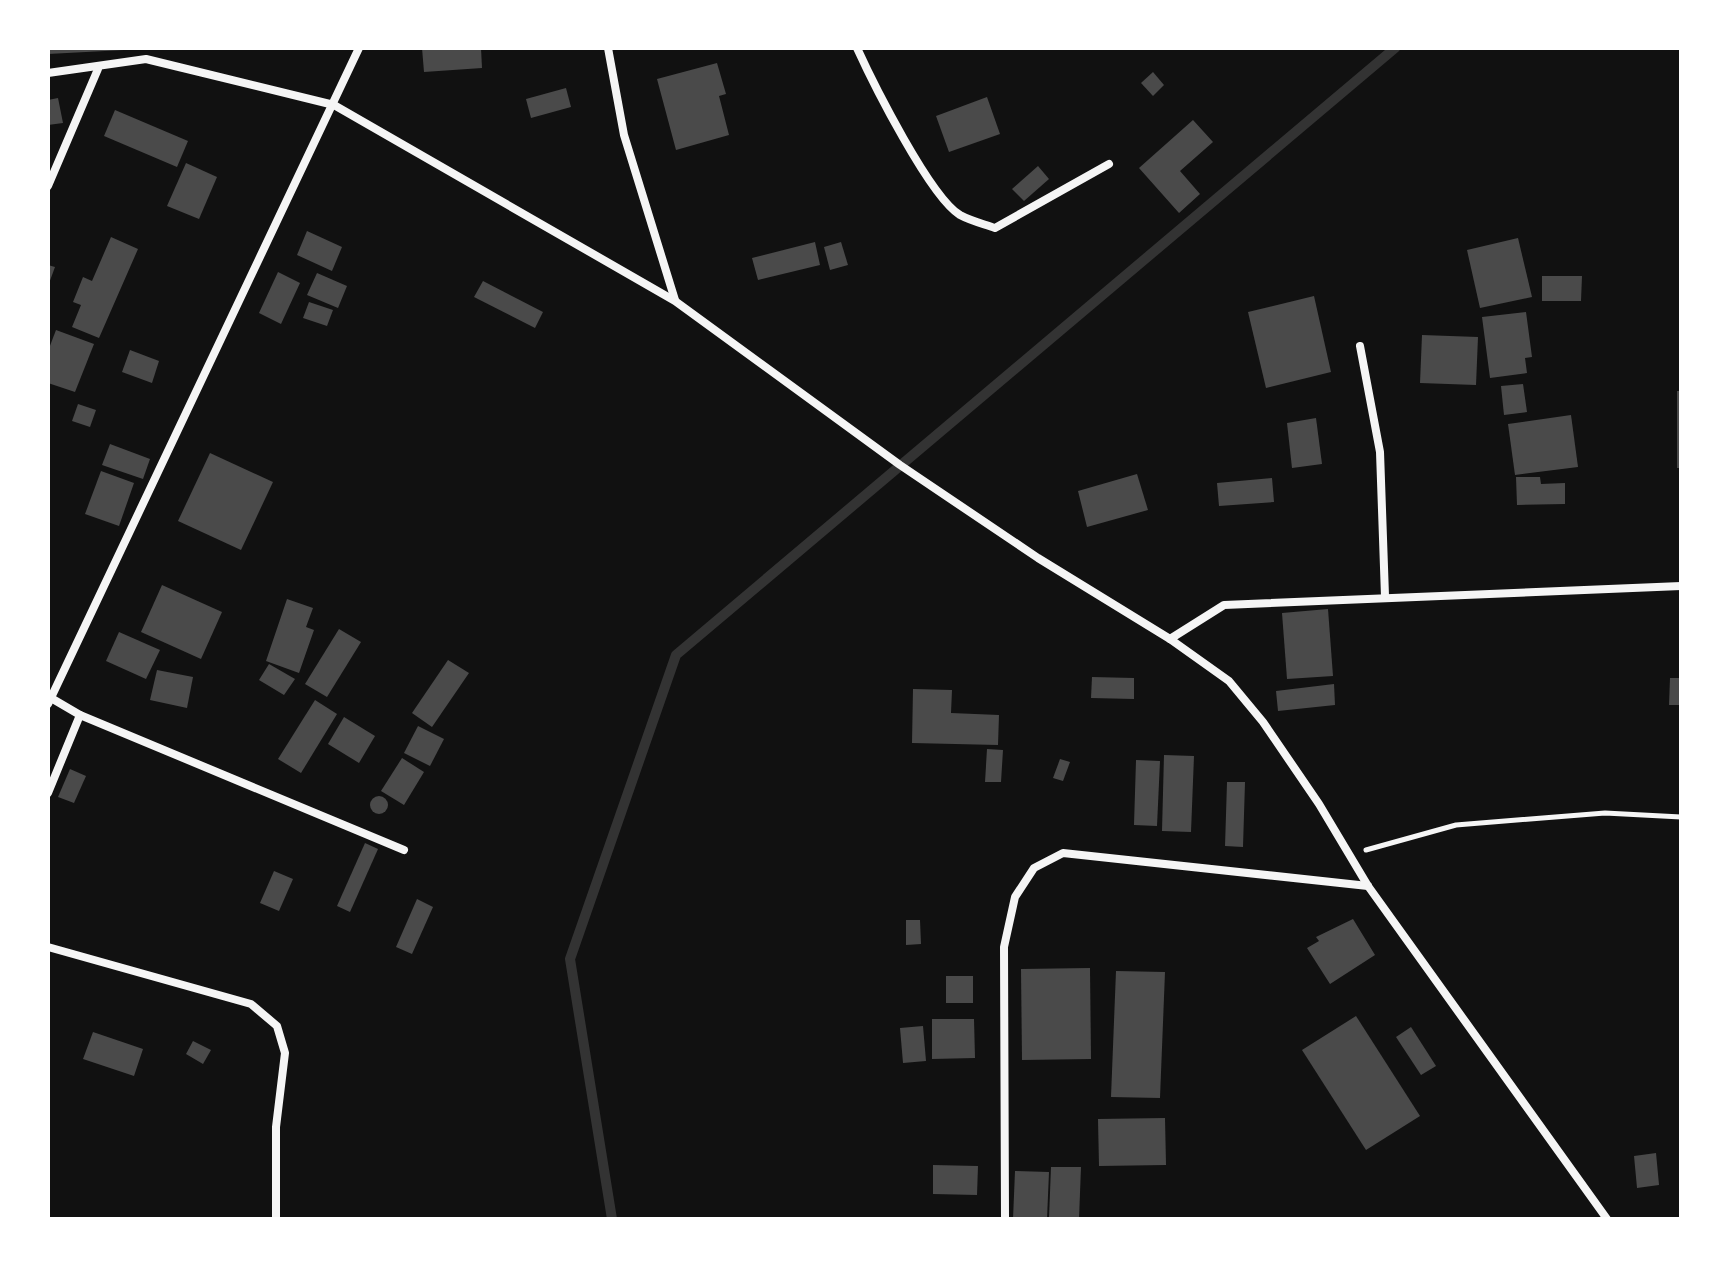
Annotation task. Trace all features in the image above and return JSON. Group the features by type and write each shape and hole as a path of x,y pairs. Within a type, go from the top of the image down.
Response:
{"street":[{"path":"145,48 146,59"},
{"path":"359,48 49,701 404,850"},
{"path":"608,48 624,135 675,301"},
{"path":"857,48 876,90 920,166 959,215 995,228 1109,164"},
{"path":"48,73 98,69 146,59 334,105 675,301 900,465 1038,558 1170,639 1229,681 1263,722 1368,886 1607,1219"},
{"path":"48,186 98,69"},
{"path":"1360,346 1380,452 1385,596"},
{"path":"1170,639 1224,605 1681,586"},
{"path":"48,793 80,715"},
{"path":"1005,1219 1004,947 1015,897 1034,868 1063,853 1368,886"},
{"path":"48,947 251,1004 277,1026 285,1053 276,1127 276,1219"}],"path":[{"path":"1349,855 1456,825 1605,813 1681,817"}],"building":[{"path":"48,48 124,48 124,50 48,54"},
{"path":"422,48 481,48 482,68 424,72"},
{"path":"717,63 726,94 719,96 729,135 676,150 657,79"},
{"path":"1153,72 1164,85 1153,96 1141,83"},
{"path":"566,88 571,107 531,118 526,99"},
{"path":"987,97 1000,134 949,152 936,116"},
{"path":"58,98 63,123 48,125 48,100"},
{"path":"115,110 188,141 177,167 104,136"},
{"path":"1193,120 1213,142 1180,171 1200,194 1179,213 1139,168"},
{"path":"186,163 217,177 199,219 167,206"},
{"path":"1038,166 1049,179 1024,201 1012,189"},
{"path":"307,231 342,247 332,271 297,255"},
{"path":"111,237 138,249 99,338 72,327 81,305 73,302 83,277 92,281"},
{"path":"1518,238 1532,297 1480,308 1467,250"},
{"path":"815,242 820,265 758,280 752,258"},
{"path":"841,242 848,265 830,270 824,247"},
{"path":"48,265 55,267 48,286"},
{"path":"278,272 300,283 281,324 259,313"},
{"path":"317,273 347,286 338,308 307,295"},
{"path":"1542,276 1582,276 1581,301 1542,301"},
{"path":"483,281 543,312 535,328 474,297"},
{"path":"1314,296 1331,372 1266,388 1248,312"},
{"path":"309,302 333,310 327,326 303,318"},
{"path":"1526,312 1532,357 1525,358 1527,373 1490,378 1482,317"},
{"path":"56,330 94,344 75,392 48,383 48,351"},
{"path":"1422,335 1478,337 1476,385 1420,383"},
{"path":"130,350 159,361 152,383 122,372"},
{"path":"1523,384 1527,412 1504,415 1501,386"},
{"path":"1677,391 1681,391 1681,468 1677,468"},
{"path":"78,404 96,410 90,427 72,421"},
{"path":"1571,415 1578,467 1515,475 1508,424"},
{"path":"1316,418 1322,464 1292,468 1287,423"},
{"path":"110,444 150,459 143,479 102,465"},
{"path":"210,453 273,482 241,550 178,521"},
{"path":"101,471 134,483 119,526 85,514"},
{"path":"1137,474 1148,510 1087,527 1078,491"},
{"path":"1516,477 1540,477 1541,484 1565,483 1565,504 1517,505"},
{"path":"1272,478 1274,502 1219,506 1217,483"},
{"path":"162,585 222,612 201,659 141,632"},
{"path":"287,599 313,608 306,627 314,630 299,673 266,661"},
{"path":"1328,609 1333,676 1287,679 1282,613"},
{"path":"339,629 361,642 327,697 305,684"},
{"path":"119,632 160,650 146,679 106,661"},
{"path":"448,660 469,673 432,727 412,713"},
{"path":"269,664 295,679 284,695 259,680"},
{"path":"157,670 193,677 187,708 150,700"},
{"path":"1092,677 1134,678 1134,699 1091,698"},
{"path":"1670,678 1681,678 1681,705 1669,705"},
{"path":"1334,684 1335,705 1278,711 1276,691"},
{"path":"913,689 952,690 951,713 999,715 998,745 912,743"},
{"path":"315,700 337,714 301,773 278,759"},
{"path":"344,717 375,736 359,763 328,744"},
{"path":"418,726 444,739 430,766 404,753"},
{"path":"987,749 1003,750 1001,782 985,782"},
{"path":"1164,755 1194,756 1191,832 1162,831"},
{"path":"402,758 424,772 404,805 381,791"},
{"path":"1060,759 1070,762 1063,781 1053,778"},
{"path":"1136,760 1160,761 1157,826 1134,825"},
{"path":"70,769 86,776 74,803 58,797"},
{"path":"1227,782 1245,782 1243,847 1225,846"},
{"path":"379,796 388,805 379,814 370,805"},
{"path":"365,843 378,849 350,912 337,906"},
{"path":"274,871 293,879 279,911 260,903"},
{"path":"417,899 433,907 412,954 396,947"},
{"path":"1353,919 1375,955 1330,984 1307,948 1319,941 1316,937"},
{"path":"906,920 920,920 921,944 906,945"},
{"path":"1090,968 1091,1059 1022,1060 1021,969"},
{"path":"1116,971 1165,972 1160,1098 1111,1097"},
{"path":"946,976 973,976 973,1003 946,1003"},
{"path":"1356,1016 1420,1116 1366,1150 1302,1050"},
{"path":"932,1019 974,1019 975,1058 932,1059"},
{"path":"923,1026 926,1061 903,1063 900,1028"},
{"path":"1411,1027 1436,1066 1421,1075 1396,1037"},
{"path":"93,1032 143,1049 134,1076 83,1059"},
{"path":"193,1041 211,1050 203,1064 186,1054"},
{"path":"1165,1118 1166,1165 1099,1166 1098,1119"},
{"path":"1656,1153 1659,1185 1637,1188 1634,1156"},
{"path":"933,1165 978,1166 977,1195 933,1194"},
{"path":"1051,1167 1081,1167 1079,1219 1049,1218"},
{"path":"1015,1171 1049,1172 1047,1219 1013,1219"}],"waterway":[{"path":"612,1219 570,959 676,655 1395,48"}]}
